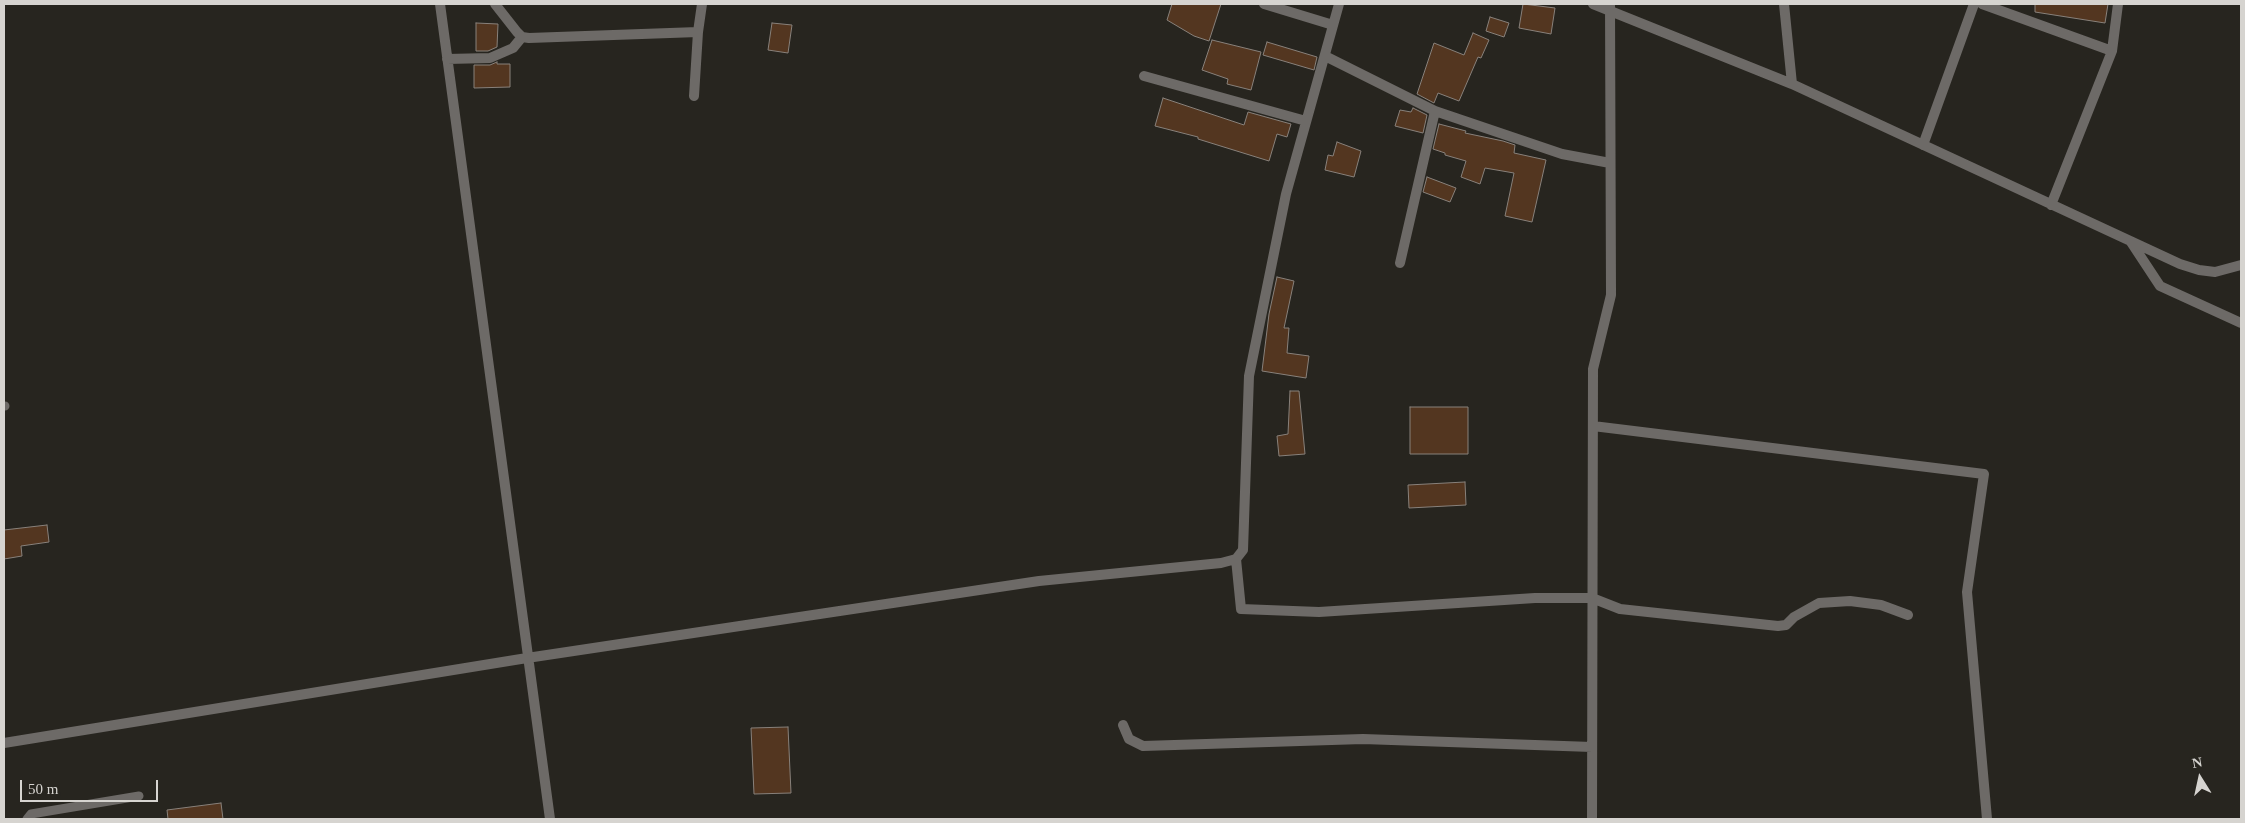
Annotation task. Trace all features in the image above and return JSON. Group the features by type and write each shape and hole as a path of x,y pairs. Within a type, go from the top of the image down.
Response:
{"street":[{"path":"440,4 550,819"},
{"path":"495,4 522,37"},
{"path":"694,96 698,32 702,4"},
{"path":"1264,4 1333,25"},
{"path":"4,743 527,658 1030,582 1221,563 1236,559 1243,550 1249,376 1286,194 1339,4"},
{"path":"1592,4 1610,8 1792,84 1976,168 2051,205 2198,270 2215,272 2241,265"},
{"path":"1784,4 1792,84"},
{"path":"1923,145 1974,4"},
{"path":"1982,4 2112,51"},
{"path":"2051,205 2112,51 2118,4"},
{"path":"1592,819 1593,369 1611,295 1610,8"},
{"path":"447,59 490,58 513,48 522,37 698,32"},
{"path":"1325,56 1435,111 1562,154 1610,163"},
{"path":"1144,76 1306,122"},
{"path":"1400,262 1435,111"},
{"path":"2131,241 2160,286 2241,323"},
{"path":"1593,426 1984,474 1967,592 1988,819"},
{"path":"1236,559 1240,609 1319,612 1535,598 1592,598 1620,609 1778,626 1786,625 1794,617 1819,603 1850,600 1881,605 1908,615"},
{"path":"1123,725 1129,739 1143,746 1363,739 1592,747"}],"lane":[{"path":"27,819 31,814 139,796"}],"building":[{"path":"1172,4 1221,4 1209,41 1194,36 1167,20"},
{"path":"1523,4 1555,8 1551,34 1519,28"},
{"path":"2035,4 2108,4 2105,23 2035,12"},
{"path":"1490,17 1509,23 1504,37 1486,31"},
{"path":"476,23 498,24 497,47 488,51 476,51"},
{"path":"772,23 792,25 788,53 768,50"},
{"path":"1473,33 1489,40 1481,58 1478,57 1459,101 1438,93 1434,103 1417,94 1434,43 1464,55"},
{"path":"1212,40 1261,52 1251,90 1227,84 1228,79 1202,70"},
{"path":"1267,42 1317,57 1314,70 1263,55"},
{"path":"497,62 497,64 510,64 510,87 474,88 474,65 490,65"},
{"path":"1163,98 1244,125 1248,112 1291,124 1287,137 1277,134 1269,161 1198,139 1198,137 1155,126"},
{"path":"1413,108 1427,115 1423,133 1395,126 1400,110 1411,112"},
{"path":"1439,124 1466,131 1465,133 1515,145 1514,153 1546,160 1532,222 1505,216 1514,173 1485,168 1480,184 1461,177 1466,161 1445,155 1445,153 1433,149"},
{"path":"1337,142 1361,151 1354,177 1325,170 1328,155 1333,156"},
{"path":"1427,177 1456,188 1450,202 1423,192"},
{"path":"1277,277 1294,281 1284,328 1289,328 1287,353 1309,356 1306,378 1262,371 1269,314"},
{"path":"1290,391 1299,391 1305,454 1279,456 1277,436 1288,434"},
{"path":"1410,407 1468,407 1468,454 1410,454"},
{"path":"1465,482 1466,505 1409,508 1408,485"},
{"path":"47,525 49,542 21,546 22,556 4,559 4,530"},
{"path":"788,727 791,793 754,794 751,728"},
{"path":"221,803 223,819 168,819 167,810"}]}
